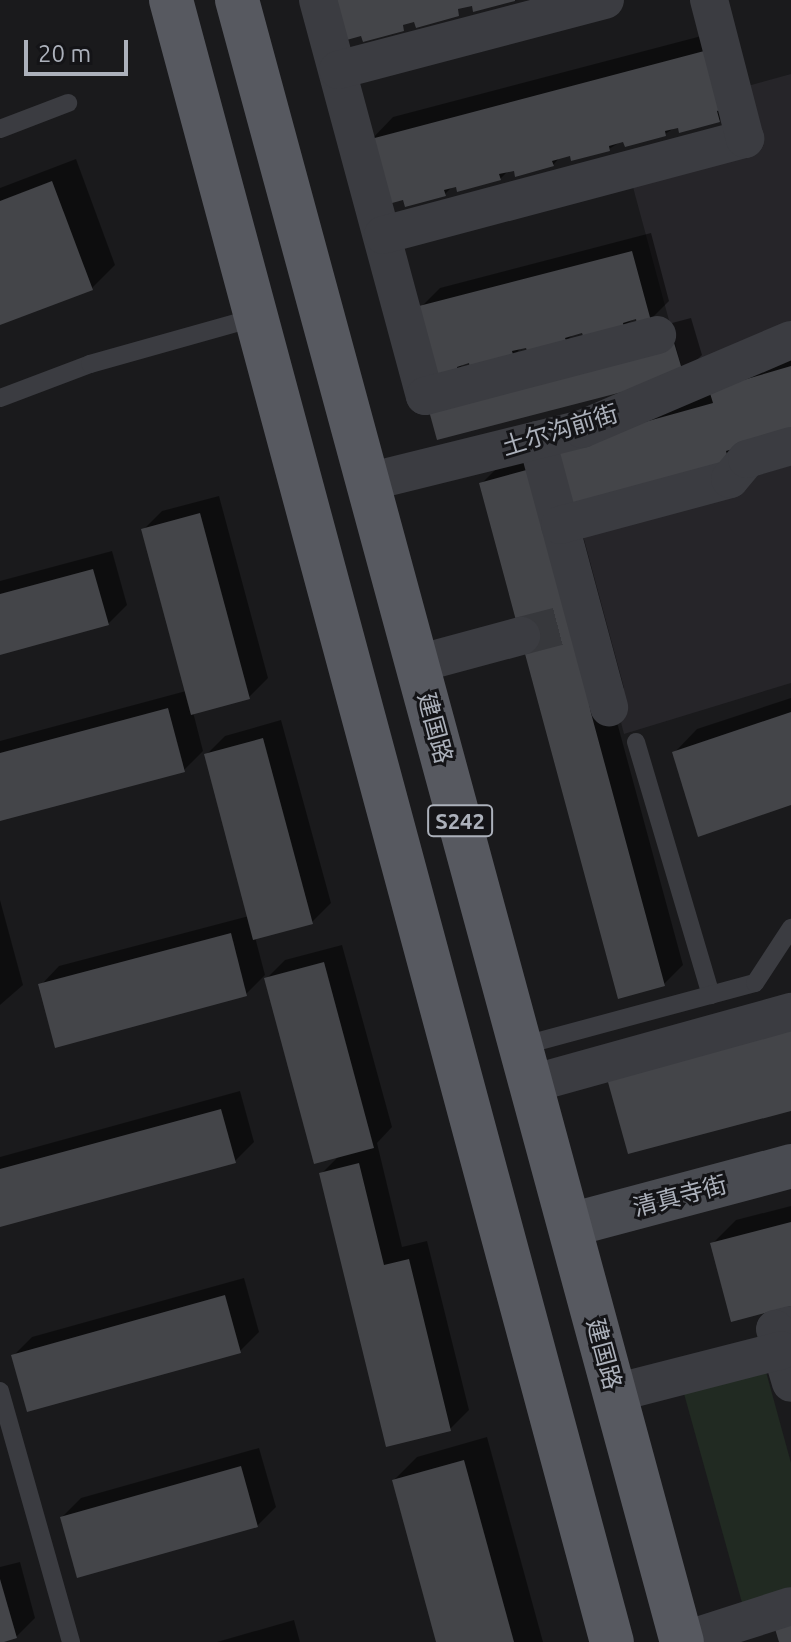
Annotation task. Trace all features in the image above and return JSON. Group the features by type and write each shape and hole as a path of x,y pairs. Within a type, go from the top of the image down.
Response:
{"main road":[{"name":"S242","path":"171,0 612,1642"},
{"name":"建国路","path":"237,0 682,1641"},
{"path":"504,1242 570,1225"}],"street":[{"path":"318,0 425,396 657,335"},
{"path":"338,70 605,0"},
{"path":"383,235 745,139 709,0"},
{"name":"土尔沟前街","path":"368,482 582,429 791,340"},
{"path":"537,440 589,619 609,707"},
{"path":"560,525 730,479 747,459 791,446"},
{"path":"417,664 521,636"},
{"path":"526,1065 791,1012"},
{"name":"清真寺街","path":"570,1225 791,1166"},
{"path":"615,1393 788,1353"},
{"path":"682,1641 791,1606"}],"lane":[{"path":"0,129 68,103"},
{"path":"0,398 90,364 257,317"},
{"path":"636,742 711,995"},
{"path":"526,1065 711,995 755,983 791,928"},
{"path":"0,1391 71,1642"}],"shaded area":[{"path":"791,74 791,328 684,376 630,176 757,141 744,87"},
{"path":"791,465 791,683 624,734 572,533"},
{"path":"765,1368 791,1463 791,1597 744,1610 683,1390"}],"building":[{"path":"332,0 515,1 473,12 472,6 458,9 459,16 416,28 414,22 403,25 404,31 363,42 361,36 343,41"},
{"path":"708,50 724,109 717,111 720,122 679,133 678,128 665,131 666,136 625,147 623,142 609,146 610,151 571,161 570,156 552,161 554,166 515,177 514,171 499,174 501,180 457,192 456,187 444,190 446,196 405,207 403,200 385,205 367,140"},
{"path":"52,181 93,290 0,325 0,201"},
{"path":"632,251 651,321 637,325 636,319 623,323 624,328 584,339 582,333 565,338 567,343 528,354 526,348 512,351 514,358 470,369 469,363 457,367 458,372 438,378 419,306"},
{"path":"672,336 684,376 437,440 426,400"},
{"path":"791,366 791,432 726,451 730,465 562,512 544,450 713,403 709,390"},
{"path":"541,466 591,713 665,986 618,999 479,483"},
{"path":"200,513 250,699 191,715 141,529"},
{"path":"93,569 109,625 0,655 0,594"},
{"path":"168,708 185,772 0,821 0,753"},
{"path":"791,712 791,805 698,837 672,752"},
{"path":"263,738 313,924 253,940 204,754"},
{"path":"231,933 247,996 55,1048 38,984"},
{"path":"324,962 374,1148 314,1164 264,978"},
{"path":"791,1027 791,1111 628,1154 606,1075"},
{"path":"221,1109 236,1163 0,1227 0,1169"},
{"path":"359,1163 384,1265 409,1259 451,1431 386,1447 319,1173"},
{"path":"791,1222 791,1306 731,1322 710,1243"},
{"path":"225,1295 241,1353 27,1412 11,1355"},
{"path":"464,1460 514,1642 436,1642 392,1480"},
{"path":"241,1466 258,1527 77,1578 60,1517"},
{"path":"0,1579 17,1638 4,1642 0,1642"},
{"path":"791,1610 791,1642 779,1642 771,1616"}],"tunnel":[{"path":"521,636 582,620"}]}
